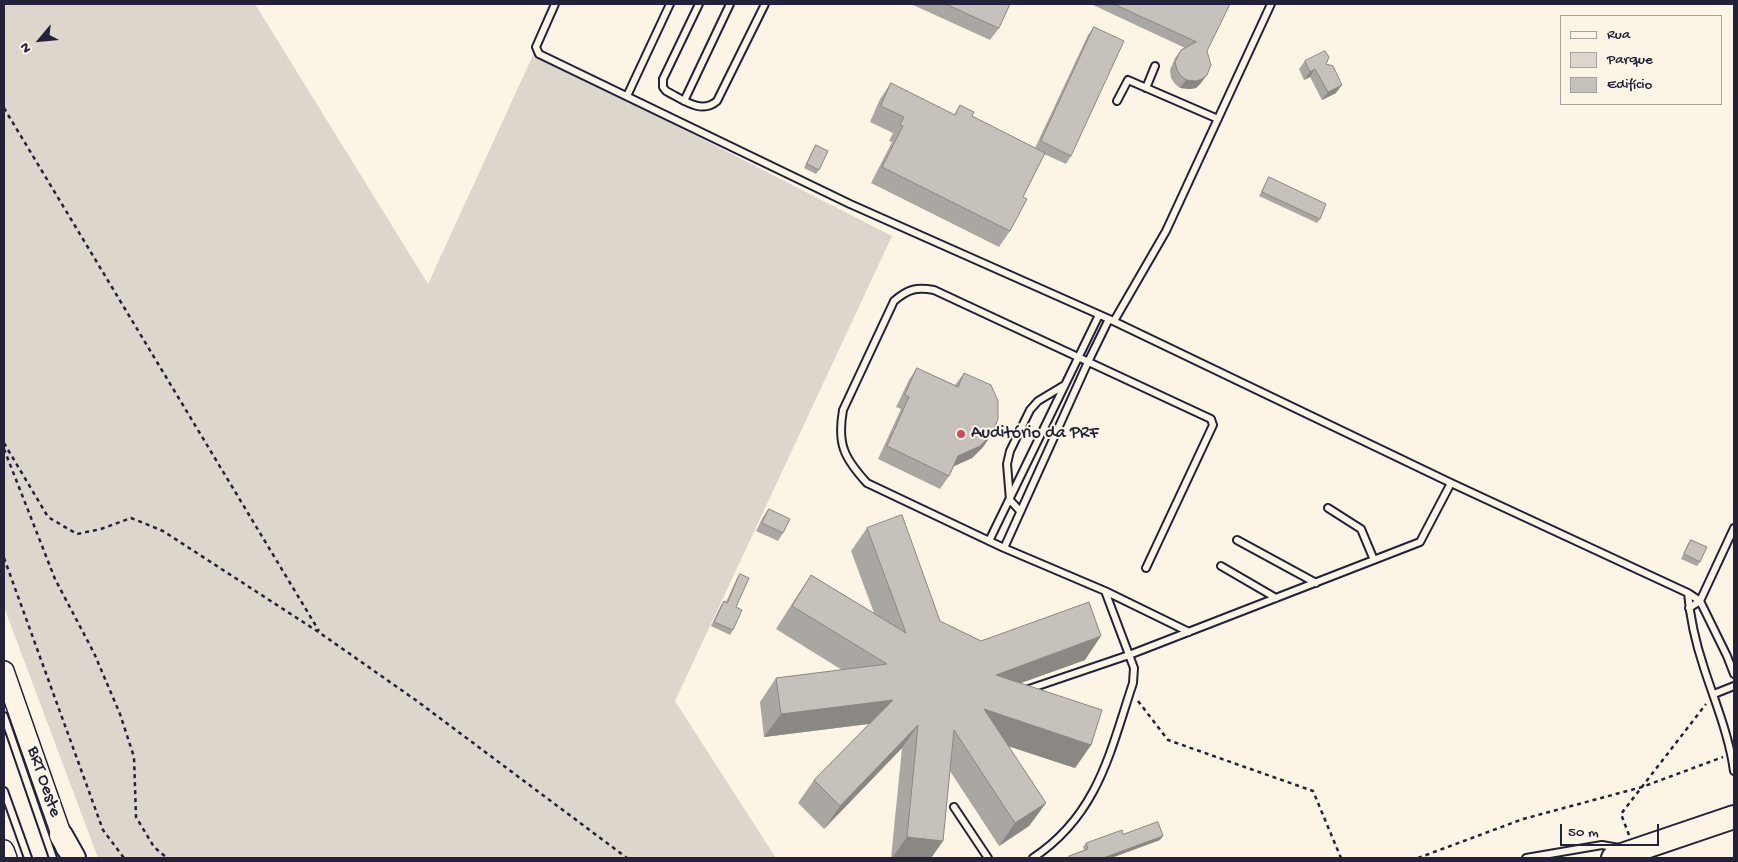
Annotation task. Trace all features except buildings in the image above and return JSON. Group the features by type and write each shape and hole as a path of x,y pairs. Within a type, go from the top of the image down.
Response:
{"highway":[{"path":"1613,858 1731,816"},
{"path":"61,835 74,858"}],"main road":[{"path":"4,671 70,858"},
{"path":"4,850 7,858"}],"lane":[{"path":"555,4 536,47 537,52 850,204 1112,320 1451,483 1688,593 1700,601 1728,656 1734,674"},
{"path":"627,96 670,4"},
{"path":"698,4 663,79 663,87 666,91 696,106 705,108 717,102 766,4"},
{"path":"684,100 730,4"},
{"path":"1004,548 1088,362 1166,231 1271,4"},
{"path":"1146,88 1155,66"},
{"path":"1117,101 1128,80 1218,119"},
{"path":"1146,568 1201,452 1213,422 1208,417 934,290 919,288 904,293 894,301 843,410 840,429 843,448 854,469 867,483 1004,548 1104,591 1188,632"},
{"path":"989,541 1100,315"},
{"path":"1020,511 1010,500 1007,464 1010,451 1030,410 1038,402 1064,385"},
{"path":"1020,692 1129,655 1420,542 1451,483"},
{"path":"1328,508 1361,529 1374,560"},
{"path":"1689,608 1700,601 1734,528"},
{"path":"1237,540 1316,583"},
{"path":"1221,566 1276,598"},
{"path":"1033,858 1065,833 1084,809 1105,768 1133,683 1134,668 1104,591"},
{"path":"1688,593 1689,608 1703,666 1714,694 1732,754 1734,771"},
{"path":"1714,694 1734,686"},
{"name":"BRT Oeste","path":"4,716 53,858"},
{"path":"4,791 28,858"},
{"path":"954,807 988,858"},
{"path":"1526,858 1602,845 1634,851"}],"path":[{"path":"4,108 320,633"},
{"path":"4,443 48,517 76,534 100,529 130,518 163,531 320,633 417,701 627,858"},
{"path":"4,449 54,579 94,653 120,714 134,758 136,817 154,846 167,858"},
{"path":"4,558 103,830 124,858"},
{"path":"1130,690 1168,740 1313,791 1341,858"},
{"path":"1634,851 1621,814 1714,694"},
{"path":"1418,858 1523,819 1642,787 1732,754"}],"green space":[{"path":"4,4 255,4 428,284 534,53 892,236 675,701 776,858 98,858 4,607"}],"place":[{"name":"Auditório da PRF","path":"961,434"}]}
